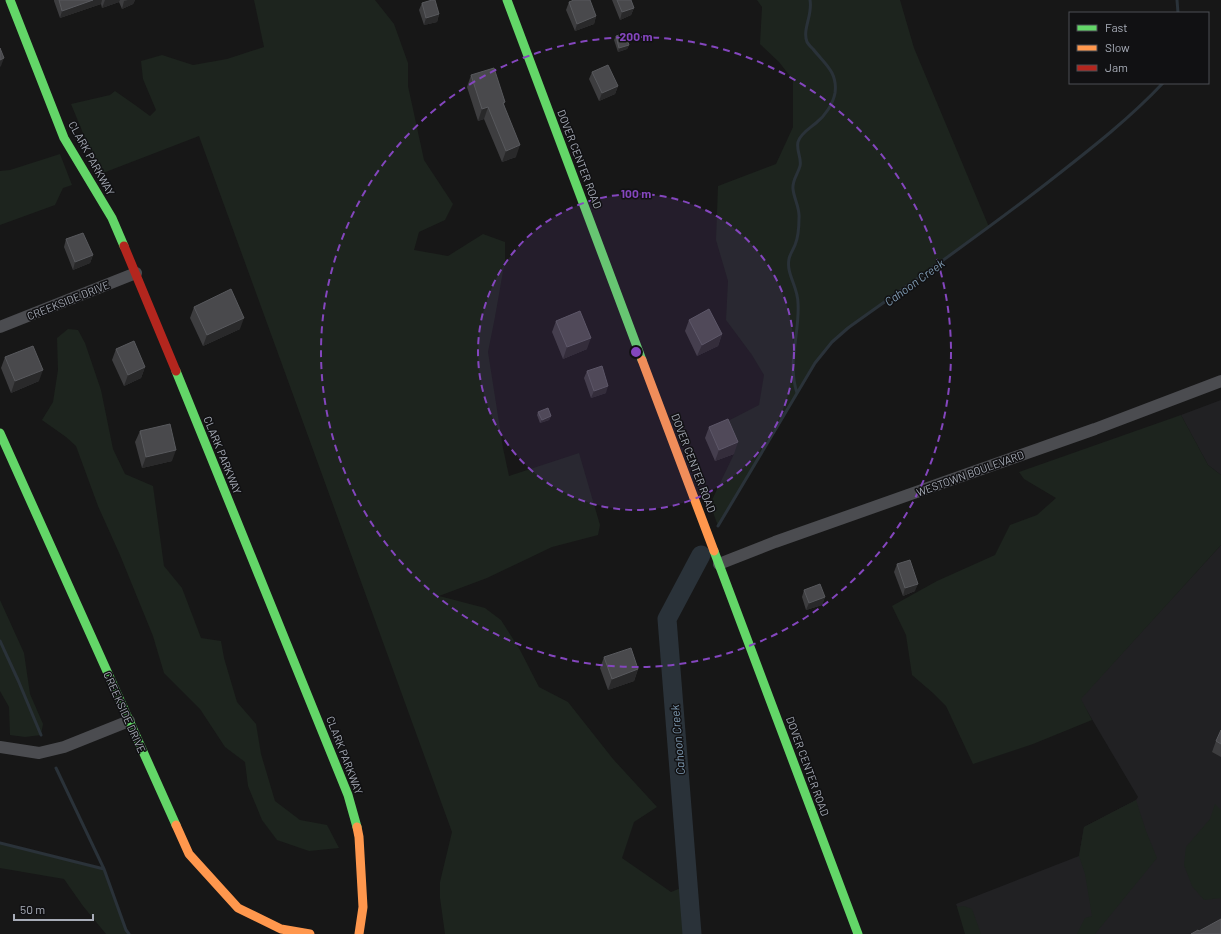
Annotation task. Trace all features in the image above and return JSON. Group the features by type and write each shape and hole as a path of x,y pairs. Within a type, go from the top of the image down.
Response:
{"street":[{"name":"CLARK PARKWAY","path":"10,0 64,138 112,218 136,273 348,795 359,837 363,907 359,934"},
{"name":"DOVER CENTER ROAD","path":"508,0 858,934"},
{"name":"CREEKSIDE DRIVE","path":"0,327 136,273"},
{"name":"WESTOWN BOULEVARD","path":"719,564 776,542 1088,432 1221,381"},
{"name":"CREEKSIDE DRIVE","path":"0,433 189,854 238,908 281,929 310,934"},
{"path":"0,747 39,752 64,747 129,721"}],"shaded area":[{"path":"254,0 375,0 394,24 408,63 408,86 424,160 453,204 445,220 419,232 414,250 448,256 483,234 505,242 505,260 488,352 503,448 509,476 579,453 600,525 598,535 552,547 487,578 439,596 485,608 501,620 520,650 539,687 568,702 613,759 657,807 634,822 622,858 671,892 688,885 692,934 445,934 440,898 440,882 452,832 199,136 103,173 90,150 71,104 110,95 115,91 150,116 156,110 143,79 141,61 162,55 193,65 227,59 264,47"},
{"path":"757,0 900,0 914,48 989,227 848,328 832,342 815,363 718,526 710,504 734,454 726,422 759,405 764,375 752,355 726,320 728,281 716,240 718,186 776,164 793,127 793,80 779,62 760,44 762,7"},
{"path":"60,154 72,185 63,188 55,205 0,225 0,171 10,170"},
{"path":"68,329 78,330 85,343 101,390 113,449 125,474 153,486 164,566 182,588 201,638 221,641 224,658 237,702 256,724 261,754 275,801 300,820 327,825 339,848 309,851 277,840 262,820 248,786 245,762 225,747 200,709 164,673 153,636 98,506 76,446 42,420 53,402 58,370 57,338"},
{"path":"1221,400 1221,475 1208,465 1181,415"},
{"path":"1181,415 1208,465 1221,475 1221,545 1081,699 1092,720 1033,744 973,764 946,706 912,675 906,635 892,606 937,581 995,555 1010,525 1037,515 1056,498 1024,479 1019,472"},
{"path":"1221,545 1221,934 969,934 956,904 1079,856 1084,827 1136,800 1138,797 1080,699"},
{"path":"0,600 24,653 30,694 43,724 41,735 25,737 10,735 9,707 0,691"},
{"path":"1136,800 1157,858 1095,934 1077,934 1085,918 1092,916 1085,874 1079,856 1084,827"},
{"path":"1215,804 1221,810 1221,898 1204,900 1192,886 1184,865 1186,847 1210,819"},
{"path":"0,843 104,869 126,930 129,934 106,934 83,906 64,879 0,868"},
{"path":"964,906 972,909 981,934 965,934 957,907"}],"building":[{"path":"59,0 93,0 62,11"},
{"path":"435,0 439,14 426,18 422,3"},
{"path":"574,0 590,0 596,16 577,24 569,2"},
{"path":"617,0 631,0 634,8 622,12"},
{"path":"625,33 629,45 619,48 616,36"},
{"path":"0,48 4,58 0,60"},
{"path":"608,65 618,86 602,93 592,72"},
{"path":"494,68 505,102 503,103 520,145 506,151 488,107 482,109 471,75"},
{"path":"83,233 93,255 75,262 66,239"},
{"path":"231,289 244,318 207,335 194,307"},
{"path":"709,309 722,334 702,345 689,320"},
{"path":"580,311 591,338 567,347 556,321"},
{"path":"134,341 145,367 128,375 116,349"},
{"path":"33,346 43,370 15,381 5,357"},
{"path":"602,366 608,386 594,391 587,371"},
{"path":"548,408 551,416 542,420 538,412"},
{"path":"728,419 738,442 719,450 709,427"},
{"path":"170,424 176,450 146,457 140,431"},
{"path":"910,560 918,584 905,588 897,564"},
{"path":"820,584 825,597 809,603 804,590"},
{"path":"631,648 638,669 612,679 604,657"},
{"path":"1221,730 1221,744 1216,741"},
{"path":"1221,919 1221,934 1191,934 1198,930 1199,931"}],"waterway":[{"path":"797,393 794,382 793,359 798,303 796,291 789,270 789,257 796,242 799,228 799,211 793,186 800,163 798,142 803,134 828,110 835,93 834,79 829,68 807,42 806,32 811,6 810,0"},
{"name":"Cahoon Creek","path":"1177,0 1178,12"},
{"name":"Cahoon Creek","path":"718,526 815,363 832,342 848,328 1031,196 1124,120 1162,84"},
{"name":"Cahoon Creek","path":"692,934 667,619 701,555"},
{"path":"0,641 41,735"},
{"path":"56,768 104,869 126,930 129,934"},
{"path":"0,843 104,869"}],"traffic: fast":[{"path":"10,0 64,138 112,218 124,246"},
{"path":"507,0 642,360"},
{"path":"176,371 348,795 357,827"},
{"path":"0,433 176,825"},
{"path":"714,551 858,934"}],"traffic: slow":[{"path":"642,360 714,551"},
{"path":"176,825 189,854 238,908 281,929 310,934"},
{"path":"357,827 359,837 363,907 359,934"}],"traffic: jam":[{"path":"124,246 176,371"}]}
